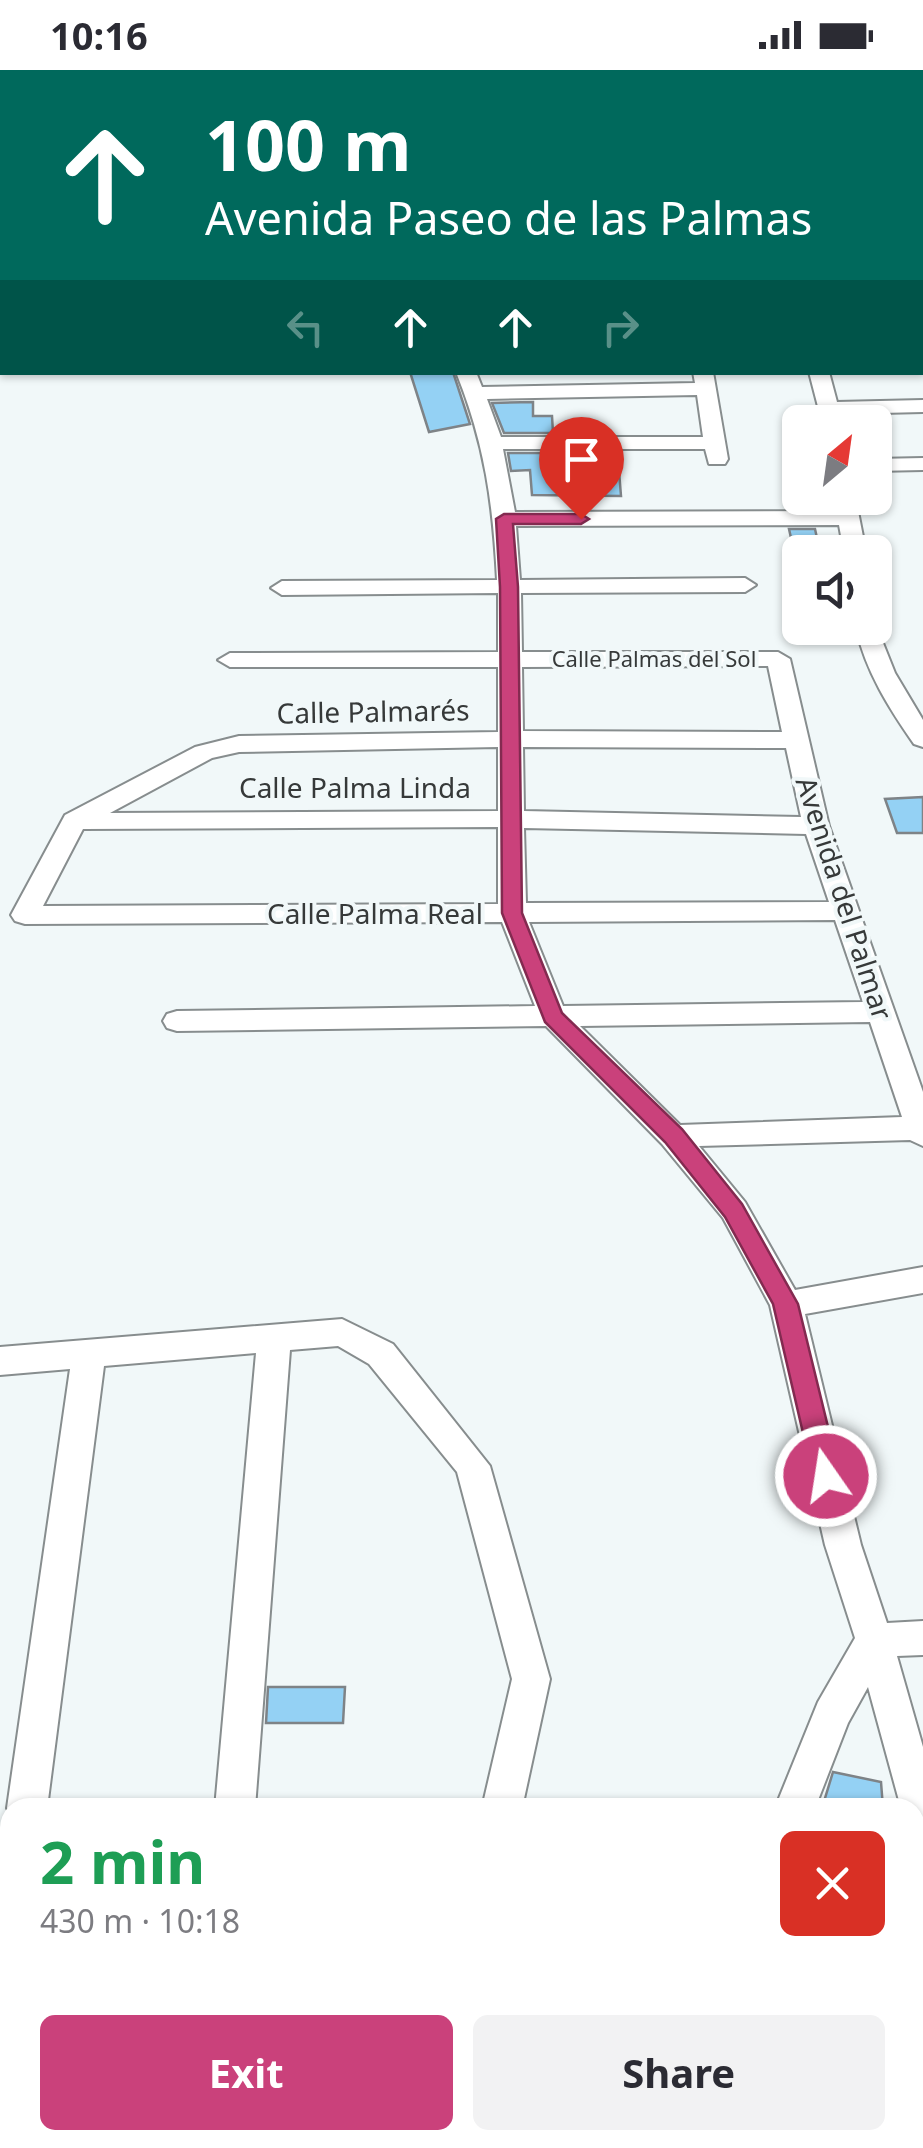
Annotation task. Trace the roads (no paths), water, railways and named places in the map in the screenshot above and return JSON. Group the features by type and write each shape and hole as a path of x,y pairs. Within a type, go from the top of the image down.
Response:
{"street":[{"path":"821,375 828,405"},
{"path":"492,444 715,451 704,381 470,383 492,444 504,511 509,587 512,913 553,1016 674,1136 734,1210 786,1304 842,1545 874,1640 918,1798"},
{"path":"892,409 923,406"},
{"path":"892,465 923,464"},
{"path":"504,511 782,506"},
{"path":"282,588 745,586"},
{"path":"871,645 885,679 923,740"},
{"name":"Calle Palmas del Sol","path":"230,660 778,658"},
{"name":"Avenida del Palmar","path":"778,658 816,826 922,1131"},
{"name":"Calle Palmarés","path":"74,821 204,752 240,744 510,739 796,740"},
{"name":"Calle Palma Linda","path":"74,821 511,819 816,826"},
{"name":"Calle Palma Real","path":"74,821 26,915 846,911"},
{"path":"178,1021 880,1012"},
{"path":"674,1136 922,1131"},
{"path":"786,1304 923,1280"},
{"path":"0,1361 342,1332 381,1354 473,1466 531,1679 504,1798"},
{"path":"235,1798 274,1338"},
{"path":"28,1798 89,1354"},
{"path":"874,1640 923,1638"},
{"path":"799,1798 832,1714 874,1640"}]}
